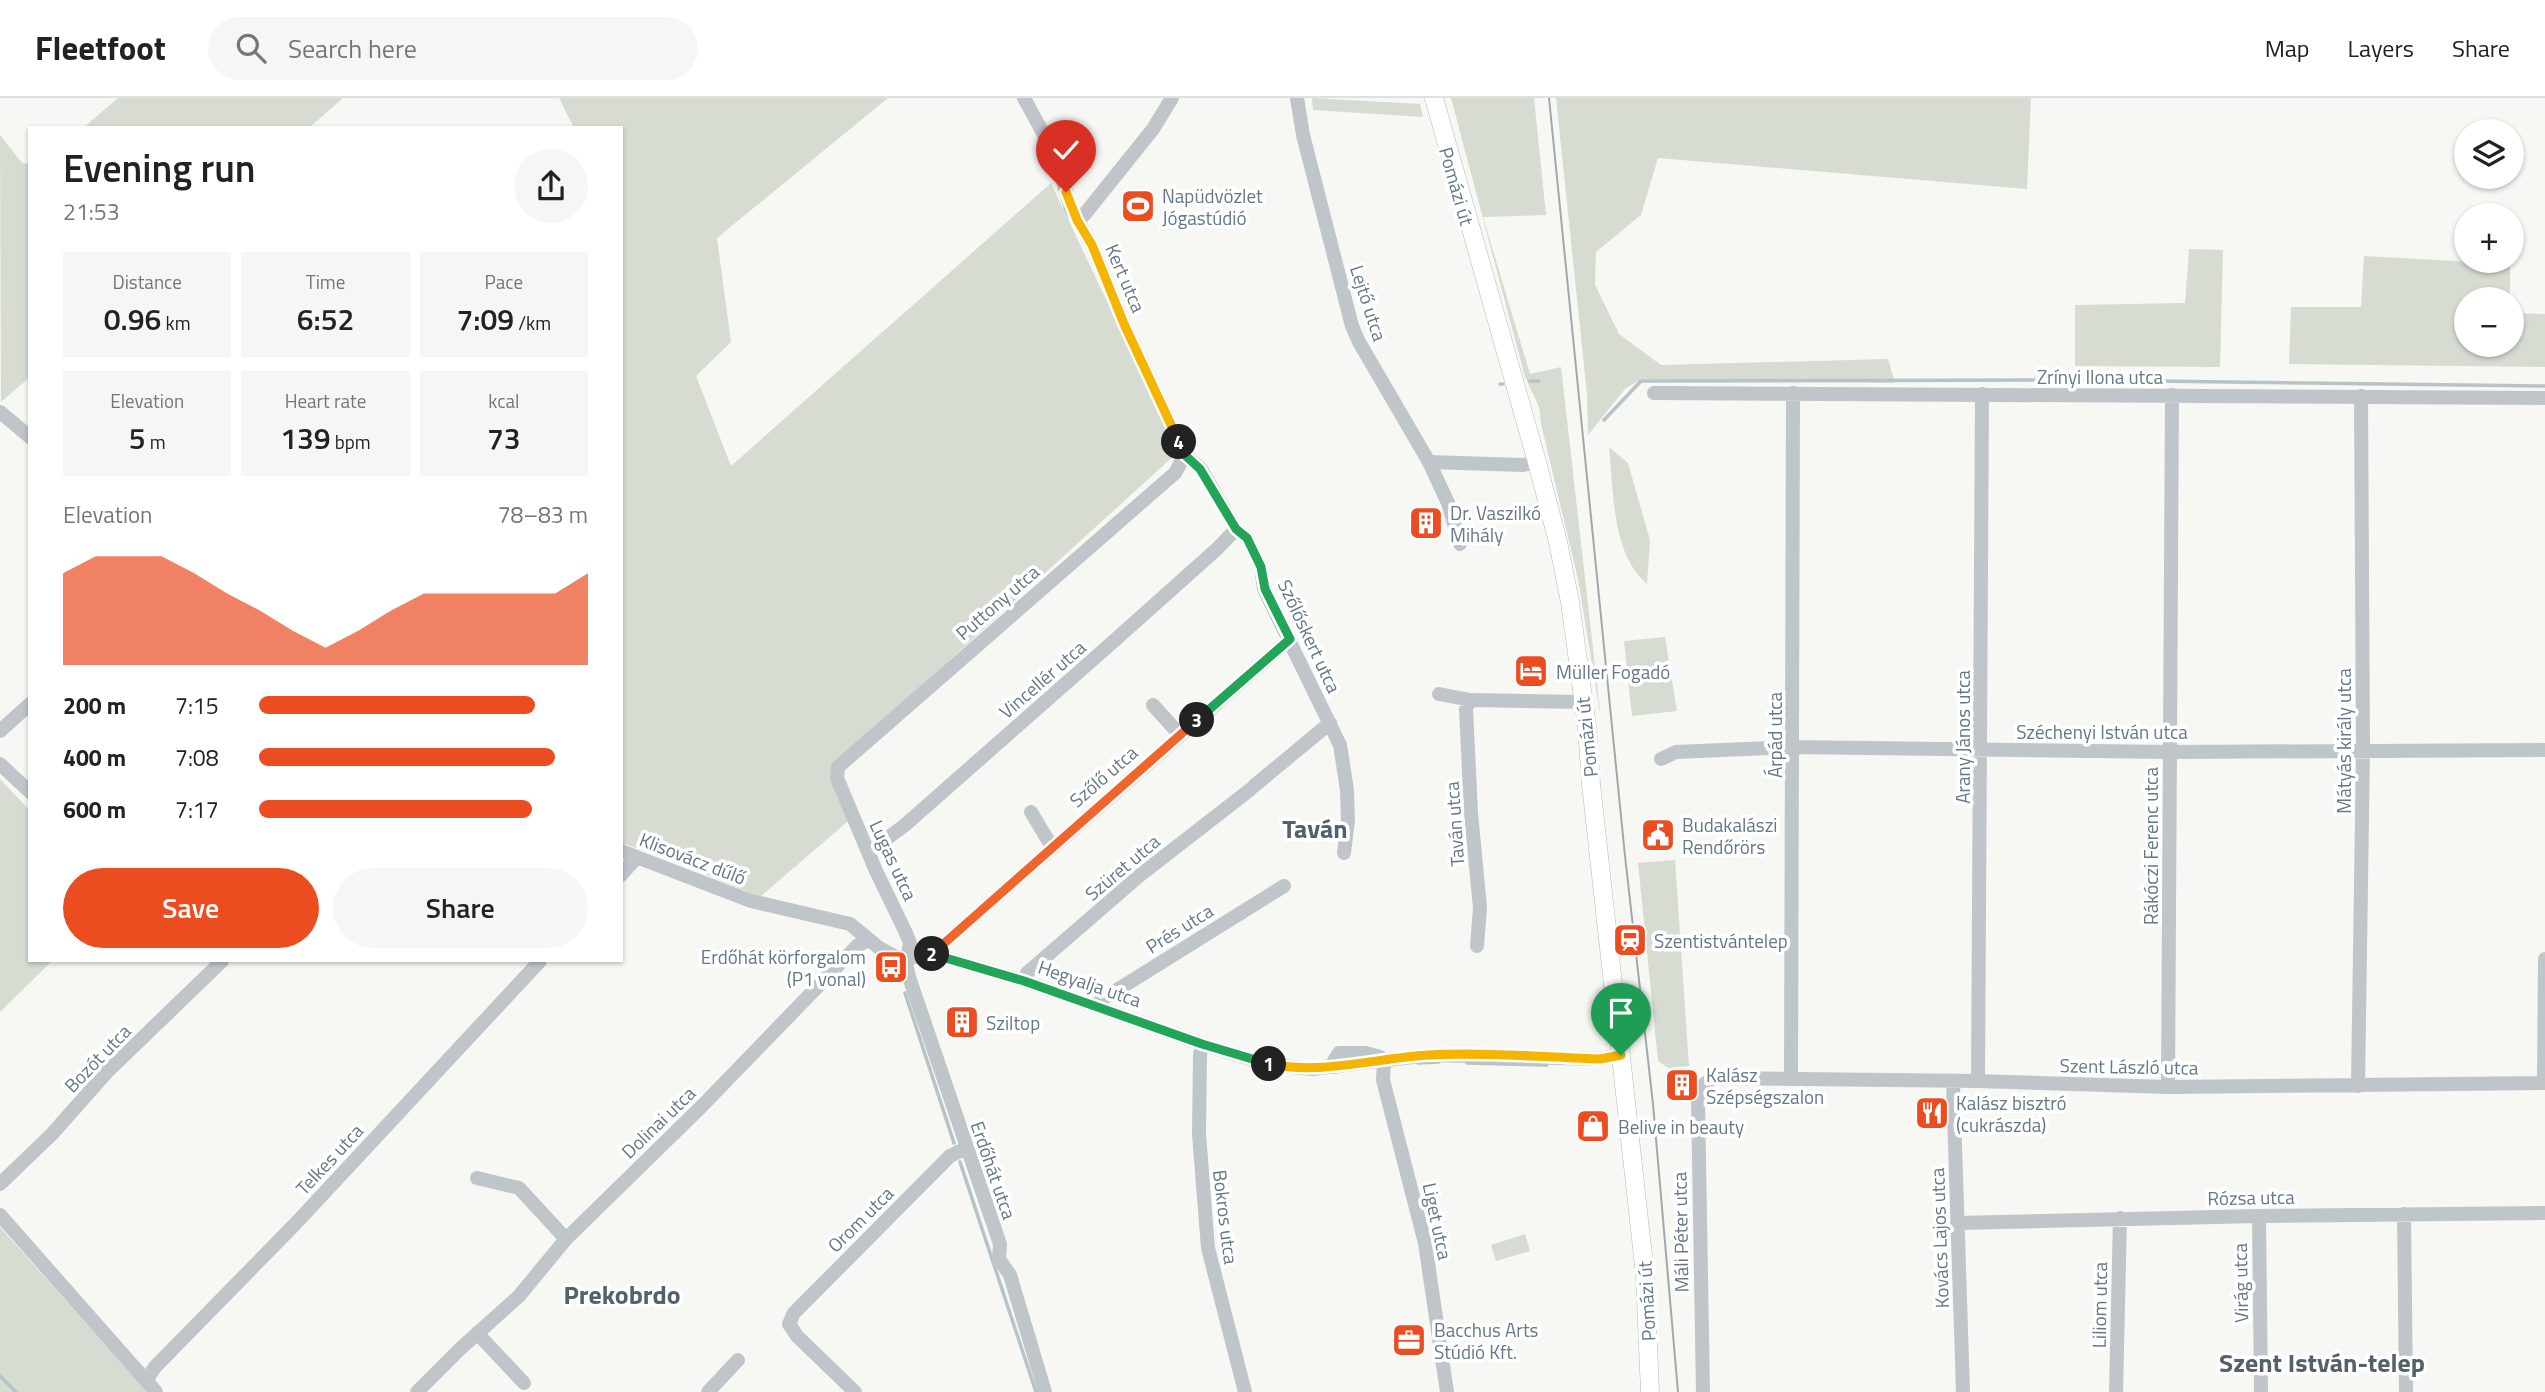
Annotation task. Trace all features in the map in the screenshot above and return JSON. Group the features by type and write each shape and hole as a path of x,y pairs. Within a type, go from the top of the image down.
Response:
{"main road":[{"name":"Pomázi út","path":"1434,98 1537,462 1570,602 1646,1275 1650,1392"}],"street":[{"name":"Kert utca","path":"1024,98 1185,455"},
{"path":"1077,220 1084,215 1153,129 1172,98"},
{"name":"Lejtő utca","path":"1297,98 1303,135 1352,326 1429,462 1448,503 1460,544"},
{"name":"Zrínyi Ilona utca","path":"1654,393 2545,398"},
{"name":"Árpád utca","path":"1791,1077 1793,393"},
{"name":"Arany János utca","path":"1978,1081 1982,394"},
{"name":"Rákóczi Ferenc utca","path":"2168,1087 2172,395"},
{"name":"Mátyás király utca","path":"2358,1086 2363,750 2361,396"},
{"path":"0,412 28,435"},
{"name":"Szőlőskert utca","path":"1185,455 1200,469 1236,529 1247,538 1261,567 1265,589 1340,745 1345,768 1348,820 1344,853"},
{"name":"Puttony utca","path":"837,778 838,767 843,761 1175,473 1185,455"},
{"path":"1429,462 1522,465 1537,462"},
{"name":"Vincellér utca","path":"869,852 905,825 1218,548 1236,529"},
{"name":"Szőlő utca","path":"932,954 1290,639"},
{"path":"1439,694 1470,700 1583,702"},
{"name":"Taván utca","path":"1470,700 1466,709 1480,908 1477,946"},
{"path":"1153,705 1180,735"},
{"path":"0,731 28,706"},
{"name":"Szüret utca","path":"1024,981 1027,973 1139,876 1330,723"},
{"name":"Széchenyi István utca","path":"1661,759 1667,754 1694,751 1793,747 2170,752 2545,750"},
{"path":"0,764 28,790"},
{"name":"Lugas utca","path":"837,778 910,943 906,959"},
{"path":"1031,812 1052,847"},
{"name":"Klisovácz dűlő","path":"623,852 751,901 850,924 868,940"},
{"path":"623,873 637,857"},
{"name":"Prés utca","path":"1097,1006 1101,1000 1284,886"},
{"path":"868,940 893,956 906,959"},
{"name":"Dolinai utca","path":"417,1392 519,1296 566,1239 702,1106 857,946 868,940"},
{"name":"Hegyalja utca","path":"906,959 932,954 1024,981 1248,1059 1292,1069 1337,1060 1384,1060 1429,1055 1600,1059 1621,1055"},
{"name":"Erdőhát utca","path":"906,959 909,977 1000,1244 999,1259 1010,1275 1045,1392"},
{"path":"2544,1083 2545,959"},
{"name":"Bozót utca","path":"0,1184 52,1133 106,1073 221,962"},
{"name":"Telkes utca","path":"152,1388 149,1376 155,1367 298,1221 539,962"},
{"name":"Bokros utca","path":"1202,1044 1199,1135 1208,1248 1245,1392"},
{"name":"Liget utca","path":"1384,1060 1382,1080 1425,1243 1447,1392"},
{"name":"Szent László utca","path":"1713,1078 1791,1077 2168,1087 2544,1083"},
{"name":"Máli Péter utca","path":"1703,1392 1698,1100 1702,1086 1713,1078"},
{"name":"Kovács Lajos utca","path":"1953,1082 1963,1392"},
{"name":"Orom utca","path":"855,1392 797,1336 789,1324 794,1313 950,1156 966,1148"},
{"path":"477,1178 519,1188 566,1239"},
{"name":"Rózsa utca","path":"1957,1223 2120,1218 2545,1213"},
{"path":"2404,1214 2406,1392"},
{"path":"0,1215 152,1388"},
{"name":"Virág utca","path":"2259,1216 2261,1392"},
{"name":"Liliom utca","path":"2116,1392 2120,1218"},
{"path":"477,1333 524,1383"},
{"path":"708,1392 738,1360"}],"shaded area":[{"path":"118,98 343,98 311,126 85,126"},
{"path":"559,98 888,98 717,238 731,342 696,376 731,466 1051,183 1178,452 841,759 831,771 854,816 760,897 623,844 623,126 573,126"},
{"path":"1312,98 1420,104 1423,117 1313,110"},
{"path":"1451,98 1534,98 1546,215 1483,217 1530,374 1561,367 1601,719 1578,579 1539,407 1525,377"},
{"path":"1556,98 2031,98 2027,189 1658,158 1641,215 1596,252 1595,285 1619,334 1661,365 1888,359 1895,383 1641,379 1625,389 1588,435 1587,394"},
{"path":"0,135 22,163 28,164 28,379 1,402"},
{"path":"2189,249 2223,250 2220,367 2075,366 2075,305 2185,303"},
{"path":"2364,256 2454,261 2454,273 2510,273 2510,287 2454,287 2454,357 2524,357 2524,313 2545,314 2545,367 2289,364 2291,307 2361,307"},
{"path":"1609,447 1628,463 1650,540 1647,584 1635,571 1620,539"},
{"path":"1665,637 1677,711 1632,716 1624,641"},
{"path":"0,779 28,809 28,962 51,962 0,1012"},
{"path":"1675,860 1689,1066 1668,1068 1658,1061 1638,863"},
{"path":"0,1227 147,1392 0,1392"},
{"path":"1525,1234 1530,1251 1496,1261 1491,1245"}],"waterway":[{"path":"1604,420 1641,381 2075,380 2545,386"},
{"path":"1530,381 1539,381"},
{"path":"905,993 954,1143"},
{"path":"1418,1063 1439,1062"},
{"path":"1467,1063 1547,1065"},
{"path":"960,1162 1036,1392"},
{"path":"0,1376 16,1392"}],"tram line":[{"path":"1549,98 1625,856 1653,1104 1678,1392"}],"place":[{"name":"Napüdvözlet Jógastúdió","path":"1138,206"},
{"name":"Dr. Vaszilkó Mihály","path":"1426,523"},
{"name":"Müller Fogadó","path":"1531,671"},
{"name":"Budakalászi Rendőrörs","path":"1658,835"},
{"name":"Szentistvántelep","path":"1630,940"},
{"name":"Erdőhát körforgalom (P1 vonal)","path":"891,967"},
{"name":"Sziltop","path":"962,1022"},
{"name":"Kalász Szépségszalon","path":"1682,1085"},
{"name":"Kalász bisztró (cukrászda)","path":"1932,1113"},
{"name":"Belive in beauty","path":"1593,1126"},
{"name":"Bacchus Arts Stúdió Kft.","path":"1409,1340"}],"district":[{"name":"Taván","path":"1315,828"},
{"name":"Prekobrdo","path":"622,1294"},
{"name":"Szent István-telep","path":"2322,1362"}],"route":[{"path":"1066,192 1071,209 1092,245 1124,324 1185,455 1200,469 1236,529 1247,538 1261,567 1265,589 1290,639 932,954 1024,981 1248,1059 1292,1069 1335,1067 1429,1055 1600,1059 1621,1055"}]}
